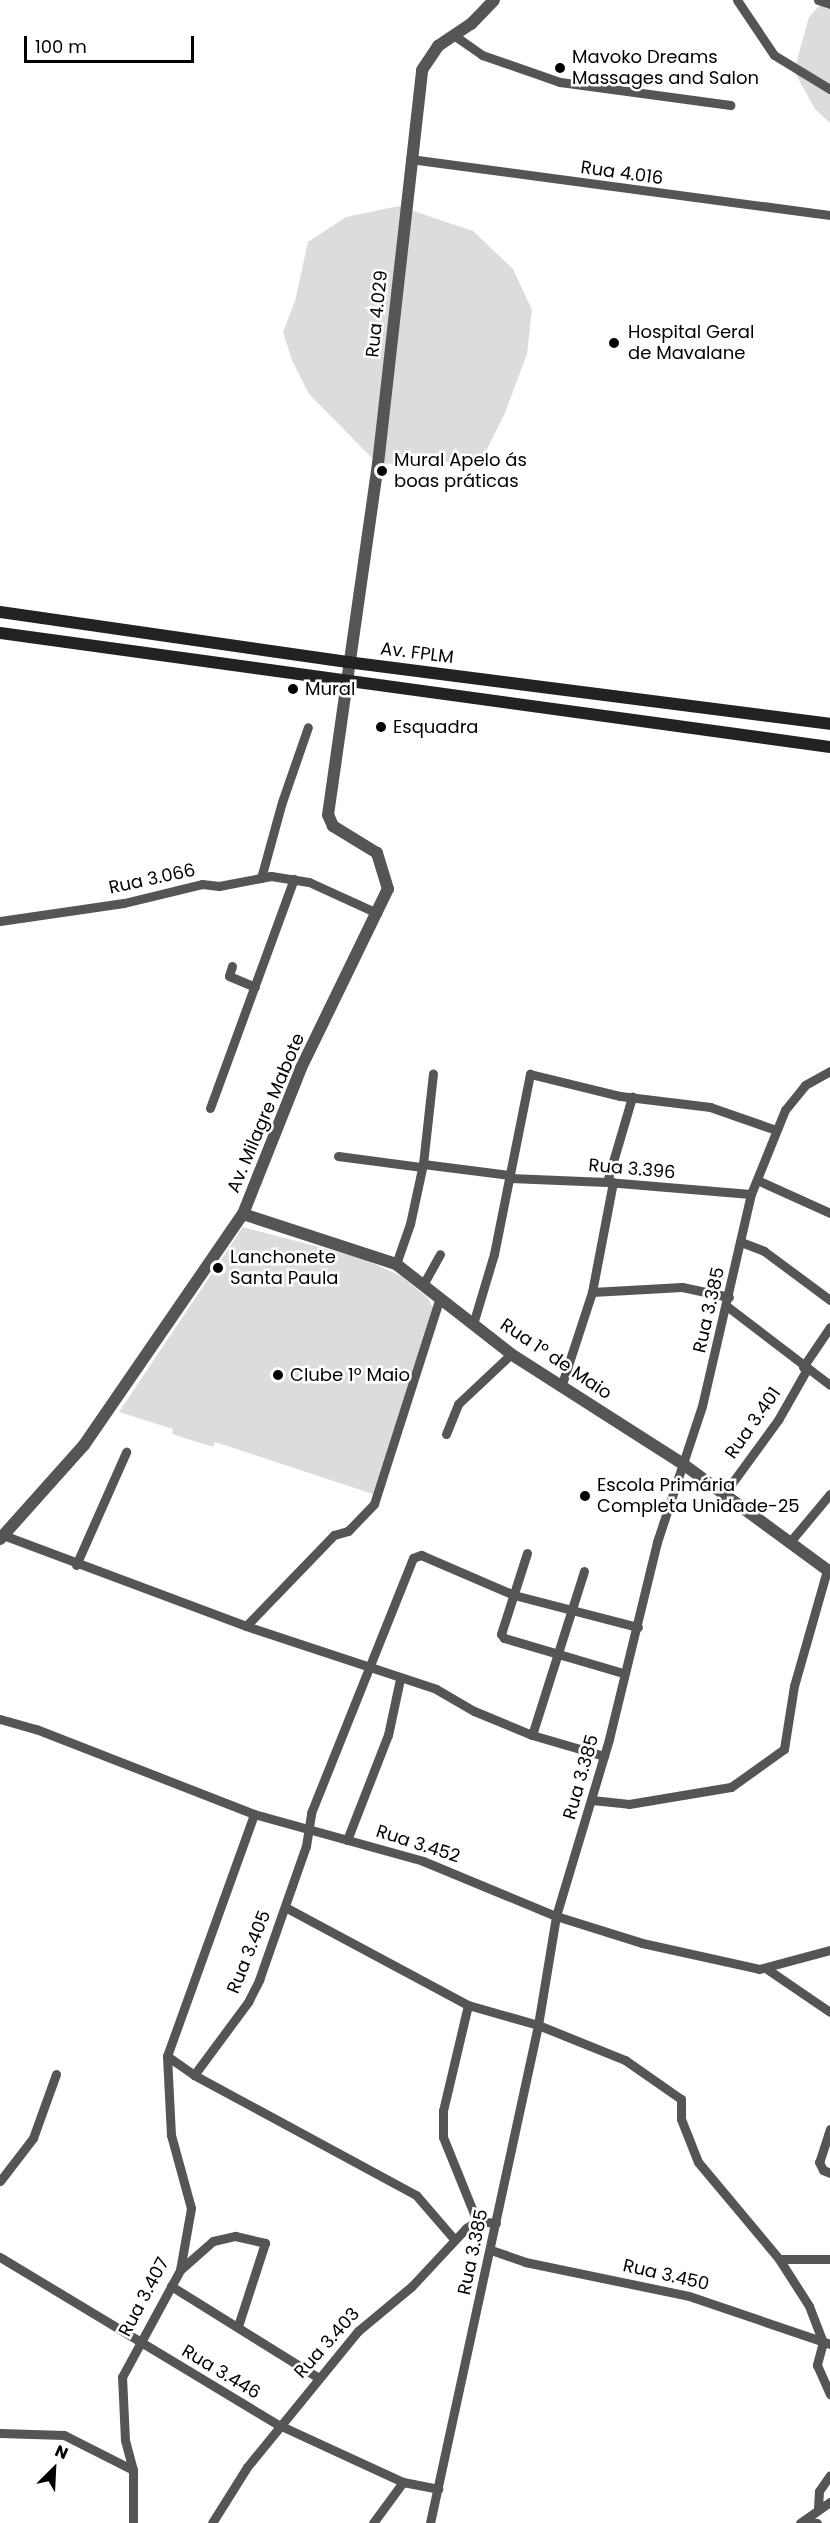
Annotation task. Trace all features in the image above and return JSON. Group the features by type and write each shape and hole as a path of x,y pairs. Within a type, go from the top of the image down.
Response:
{"main road":[{"name":"Av. FPLM","path":"0,612 398,669 830,724"},
{"name":"Av. FPLM","path":"0,633 830,747"}],"street":[{"name":"Rua 4.029","path":"347,662 378,464 410,159 422,70 438,46 455,36 494,0"},
{"path":"736,0 774,55 830,89"},
{"path":"818,0 830,4"},
{"path":"455,36 492,59 560,82 730,105"},
{"name":"Rua 4.016","path":"410,159 830,215"},
{"name":"Av. Milagre Mabote","path":"2,1537 84,1445 243,1214 298,1077 388,889 376,853 333,826 328,814 347,662"},
{"path":"261,878 282,802 308,727"},
{"name":"Rua 3.066","path":"0,921 124,903 202,884 219,886 261,878 294,879 377,913"},
{"path":"210,1107 294,879"},
{"path":"232,966 229,976 255,987"},
{"name":"Rua 3.385","path":"430,2523 538,2025 556,1916 592,1800 623,1673 638,1626 657,1542 683,1464 728,1307 751,1194 776,1130 797,1093 830,1071"},
{"path":"396,1264 411,1224 423,1165 433,1074"},
{"path":"473,1324 487,1281 530,1074 632,1097 710,1107 776,1130"},
{"path":"561,1387 592,1292 610,1182 632,1097"},
{"name":"Rua 3.396","path":"338,1156 510,1177 610,1182 751,1194"},
{"path":"757,1180 830,1213"},
{"name":"Rua 1º de Maio","path":"243,1214 396,1264 424,1283 511,1354 683,1464 828,1571"},
{"path":"741,1242 764,1251 830,1300"},
{"path":"424,1283 440,1254"},
{"path":"592,1292 682,1287 729,1297"},
{"path":"246,1626 328,1541 348,1531 374,1504 440,1297"},
{"path":"728,1307 830,1385"},
{"name":"Rua 3.401","path":"724,1494 778,1420 805,1368 830,1327"},
{"path":"446,1434 458,1404 511,1354"},
{"path":"76,1565 126,1452"},
{"path":"789,1543 830,1494"},
{"path":"2,1537 246,1626 400,1679 436,1689 474,1711 532,1735 603,1756"},
{"path":"527,1553 501,1634 504,1638 623,1673"},
{"name":"Rua 3.405","path":"194,2075 248,2002 285,1907 311,1813 367,1667 416,1555 514,1594"},
{"path":"532,1735 584,1571"},
{"path":"592,1800 629,1804 732,1787 784,1749 794,1686 828,1571"},
{"path":"514,1594 638,1626"},
{"path":"347,1840 388,1735 400,1679"},
{"name":"Rua 3.452","path":"0,1719 36,1729 254,1814 451,1871 556,1916 642,1943 767,1969 830,1950"},
{"name":"Rua 3.407","path":"133,2523 133,2470 125,2440 122,2376 180,2270 191,2208 171,2135 167,2056 254,1814"},
{"path":"285,1907 468,2005 538,2025 625,2060 681,2099 681,2119 698,2162 779,2259 809,2306 826,2343 817,2365 830,2394"},
{"path":"767,1969 830,2012"},
{"path":"468,2005 443,2111 443,2138 477,2221 496,2223"},
{"path":"167,2056 194,2075 416,2194 454,2239"},
{"path":"0,2181 33,2138 56,2074"},
{"path":"830,2129 819,2162 823,2170 830,2173"},
{"name":"Rua 3.403","path":"212,2523 240,2477 317,2377 358,2331 425,2273 454,2239 477,2221"},
{"path":"180,2270 213,2241 235,2236 265,2242 238,2326"},
{"name":"Rua 3.450","path":"491,2250 525,2262 689,2296 826,2343"},
{"name":"Rua 3.446","path":"0,2257 279,2425 403,2482 438,2489"},
{"path":"779,2259 830,2259"},
{"path":"171,2286 317,2377"},
{"path":"0,2433 64,2434 133,2470"},
{"path":"818,2509 819,2491 830,2475"},
{"path":"373,2523 403,2482"},
{"path":"808,2522 818,2509 830,2502"}],"shaded area":[{"path":"825,0 830,0 830,123 815,109 794,71 809,17"},
{"path":"399,206 473,231 513,269 532,310 527,354 505,413 481,461 378,464 309,394 292,360 283,332 295,301 308,242 346,217"},
{"name":"Clube 1º Maio","path":"243,1227 361,1258 401,1276 428,1298 433,1308 373,1494 215,1442 213,1447 172,1434 173,1429 119,1412"}],"place":[{"name":"Mavoko Dreams Massages and Salon","path":"560,68"},
{"name":"Hospital Geral de Mavalane","path":"614,343"},
{"name":"Mural Apelo ás boas práticas","path":"382,471"},
{"name":"Mural","path":"293,689"},
{"name":"Esquadra","path":"381,727"},
{"name":"Lanchonete Santa Paula","path":"218,1268"},
{"name":"Clube 1º Maio","path":"278,1375"},
{"name":"Escola Primária Completa Unidade-25","path":"585,1496"}]}
